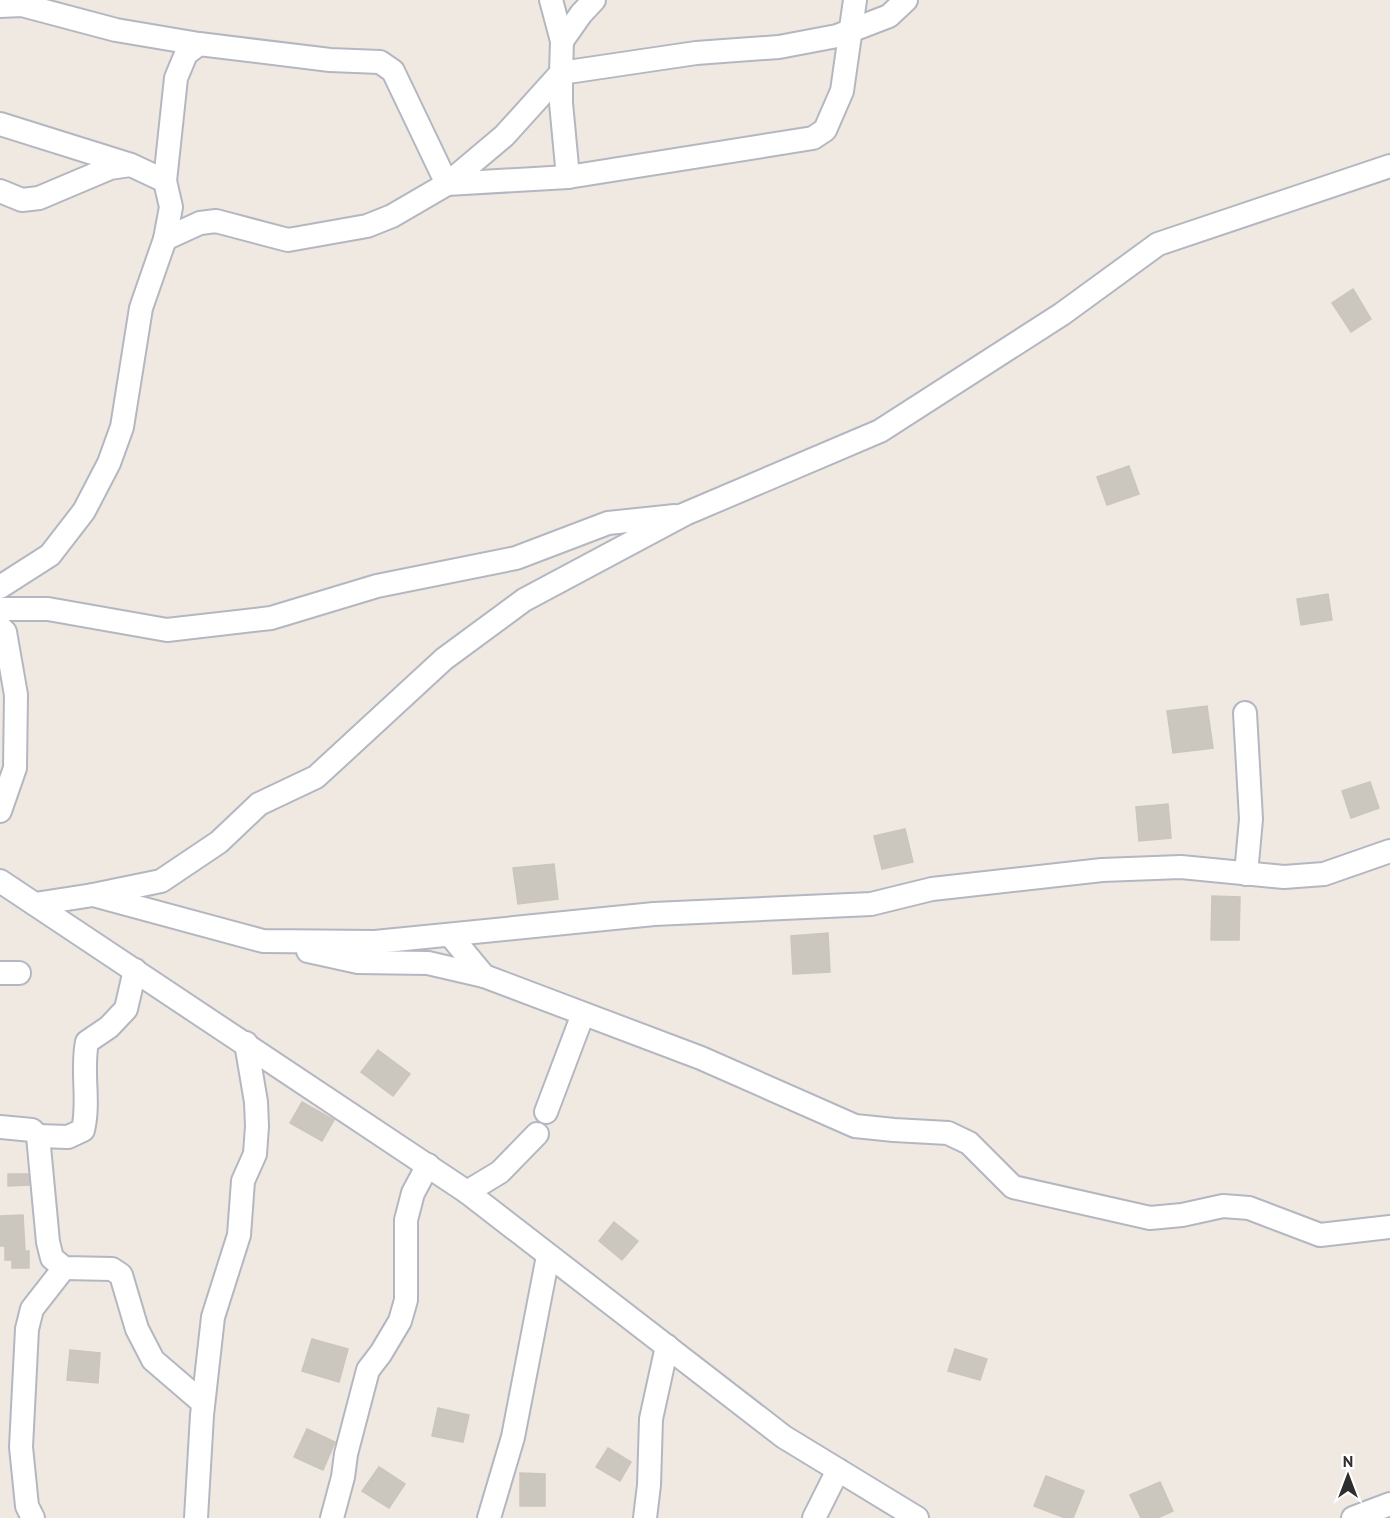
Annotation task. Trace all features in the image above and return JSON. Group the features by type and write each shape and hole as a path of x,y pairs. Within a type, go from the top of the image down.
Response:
{"street":[{"path":"551,0 562,41 561,103 568,177"},
{"path":"562,41 580,14 594,0"},
{"path":"447,184 568,177 813,138 825,130 842,91 855,0"},
{"path":"165,239 200,223 216,221 288,240 367,226 392,216 447,184 504,136 561,73 696,53 779,47 837,36 889,16 906,0"},
{"path":"0,6 22,5 116,30 199,44 330,60 380,62 393,70 447,184"},
{"path":"0,587 50,555 84,511 109,463 122,427 141,308 165,239 171,207 165,181 176,78 186,54 199,44"},
{"path":"0,124 131,165 165,181"},
{"path":"0,191 22,200 39,198 110,168 131,165"},
{"path":"35,904 161,881 219,842 259,804 316,777 444,658 524,600 685,514 880,431 1062,314 1158,244 1390,166"},
{"path":"0,609 48,609 167,630 271,618 377,586 516,558 608,523 685,514"},
{"path":"0,627 5,632 16,695 15,768 0,811"},
{"path":"1245,713 1251,819 1246,874"},
{"path":"263,941 375,942 654,914 871,904 932,889 1102,870 1181,867 1284,878 1324,874 1390,851"},
{"path":"0,881 467,1192 783,1437 917,1518"},
{"path":"93,894 263,941 358,962 428,963 484,976 701,1059 855,1126 948,1133 969,1143 1013,1187 1150,1218 1182,1215 1223,1206 1249,1208 1320,1235 1390,1227"},
{"path":"450,935 484,976"},
{"path":"0,1127 32,1130 39,1136 68,1137 83,1130 87,1113 84,1058 87,1042 109,1027 126,1009 135,970"},
{"path":"546,1112 583,1014"},
{"path":"196,1518 203,1403 213,1317 239,1235 243,1180 255,1154 257,1126 246,1043"},
{"path":"467,1192 500,1172 537,1134"},
{"path":"39,1136 48,1242 52,1258 64,1268 112,1269 121,1275 137,1329 153,1360 203,1403"},
{"path":"332,1518 368,1370 400,1321 406,1300 406,1220 413,1193 428,1165"},
{"path":"489,1518 513,1437 548,1256"},
{"path":"33,1518 27,1506 21,1447 27,1329 32,1309 64,1268"},
{"path":"645,1518 649,1485 651,1419 667,1346"},
{"path":"814,1518 837,1470"},
{"path":"1353,1518 1390,1504"}],"building":[{"path":"1353,289 1371,319 1351,332 1332,303"},
{"path":"1129,466 1139,494 1107,505 1097,477"},
{"path":"1328,594 1332,620 1301,625 1297,599"},
{"path":"1207,706 1213,748 1173,753 1167,711"},
{"path":"1370,782 1379,808 1351,818 1342,791"},
{"path":"1168,804 1171,838 1139,841 1136,807"},
{"path":"905,829 913,862 882,869 874,836"},
{"path":"554,864 558,899 518,904 513,868"},
{"path":"1212,896 1240,897 1239,940 1211,940"},
{"path":"828,933 830,972 793,974 791,936"},
{"path":"378,1050 410,1074 393,1096 361,1072"},
{"path":"302,1102 334,1120 322,1141 290,1123"},
{"path":"8,1174 28,1174 29,1185 8,1186"},
{"path":"23,1215 25,1251 29,1251 29,1268 12,1268 12,1260 5,1260 5,1246 0,1246 0,1216"},
{"path":"614,1222 638,1241 622,1260 599,1241"},
{"path":"312,1339 348,1349 339,1382 302,1371"},
{"path":"955,1349 987,1359 980,1380 948,1371"},
{"path":"70,1350 100,1353 98,1383 67,1380"},
{"path":"438,1408 469,1415 463,1442 432,1436"},
{"path":"307,1429 335,1442 323,1470 294,1457"},
{"path":"608,1448 631,1462 620,1481 596,1467"},
{"path":"379,1467 405,1484 389,1508 362,1491"},
{"path":"520,1473 545,1474 545,1506 520,1506"},
{"path":"1046,1476 1084,1491 1073,1518 1065,1518 1034,1506"},
{"path":"1160,1482 1173,1511 1157,1518 1141,1518 1130,1495"}]}
